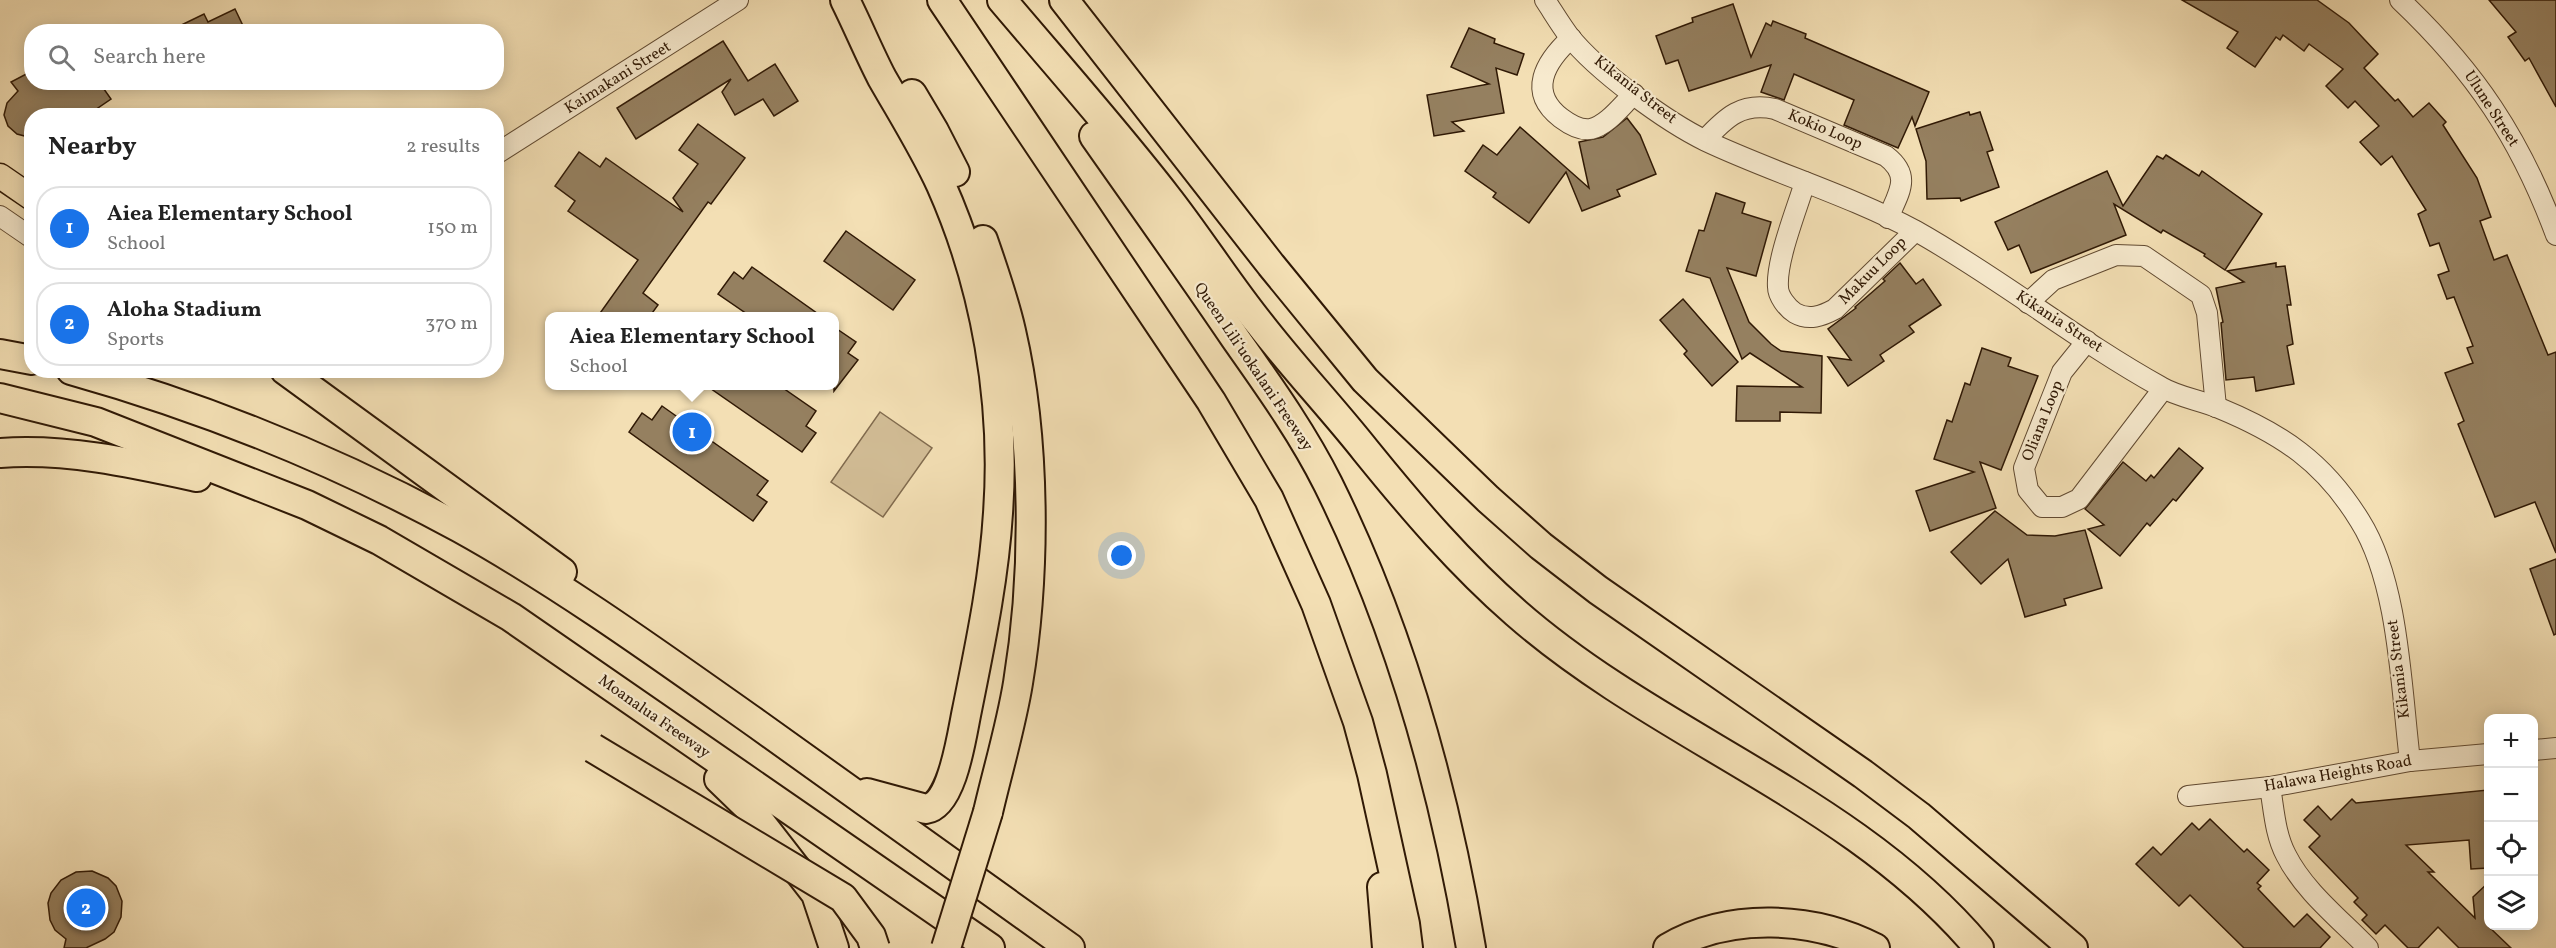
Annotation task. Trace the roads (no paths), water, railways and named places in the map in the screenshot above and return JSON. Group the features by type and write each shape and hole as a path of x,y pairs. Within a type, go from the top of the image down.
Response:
{"highway":[{"path":"842,785 926,809 940,803 946,793 981,645 997,524 999,476 993,375 974,273 940,184 880,74 845,0"},
{"path":"855,0 934,131 977,222 1011,331 1024,404 1030,495 1029,589 1018,684 988,812 946,948"},
{"path":"942,0 1211,401 1269,500 1320,614 1343,677 1372,774 1405,924 1408,948"},
{"path":"1000,0 1166,196 1259,324 1393,486 1483,584 1518,616 1594,673 1862,841 1916,884 1979,948"},
{"name":"Queen Liliʻuokalani Freeway","path":"1000,0 1290,418 1327,483 1385,614 1418,710 1446,815 1471,948"},
{"path":"1064,0 1270,265 1365,380 1488,499 1541,546 1598,590 1863,774 1919,816 2073,948"},
{"path":"0,354 24,358"},
{"path":"99,378 142,390 242,428 383,489 480,541 548,582 687,674 1070,948"},
{"path":"296,378 557,568 687,674"},
{"path":"0,398 96,422 307,505"},
{"path":"0,453 80,456 142,465 307,505"},
{"name":"Moanalua Freeway","path":"307,505 388,545 511,617 990,948"},
{"path":"649,714 750,809 816,894 834,948"},
{"path":"593,748 843,898 871,936 875,948"},
{"path":"1372,774 1387,948"},
{"path":"1973,864 2054,948"},
{"path":"1668,948 1703,933 1734,925 1764,923 1829,930 1875,948"}],"main road":[{"path":"0,176 24,192"}],"street":[{"name":"Kaimakani Street","path":"504,149 738,0"},
{"name":"Kikania Street","path":"1545,0 1571,38 1634,94 1666,118 1705,140 1915,231 2163,389 2216,407 2263,428 2301,451 2337,487 2361,522 2380,559 2392,613 2410,761"},
{"name":"Ulune Street","path":"2400,0 2439,36 2477,83 2511,137 2538,188 2556,235"},
{"path":"1571,38 1556,52 1543,80 1542,96 1549,109 1571,126 1590,129 1605,122 1634,94"},
{"name":"Kokio Loop","path":"1705,140 1722,121 1743,109 1758,105 1775,109 1886,156 1898,165 1902,180 1888,218"},
{"name":"Makuu Loop","path":"1805,182 1779,269 1778,289 1784,303 1794,313 1806,318 1823,316 1835,309 1915,231"},
{"path":"0,216 24,232"},
{"path":"2028,303 2053,280 2084,267 2116,255 2144,256 2201,295 2207,313 2216,407"},
{"name":"Oliana Loop","path":"2087,341 2062,372 2024,468 2028,490 2042,507 2062,507 2079,499 2163,389"},
{"path":"2538,750 2556,748"},
{"name":"Halawa Heights Road","path":"2188,796 2270,787 2410,761 2484,754"},
{"path":"2270,787 2277,831 2285,854 2301,881 2368,948"}],"place":[{"name":"Aiea Elementary School","path":"692,432"},
{"name":"Aloha Stadium","path":"86,908"}]}
